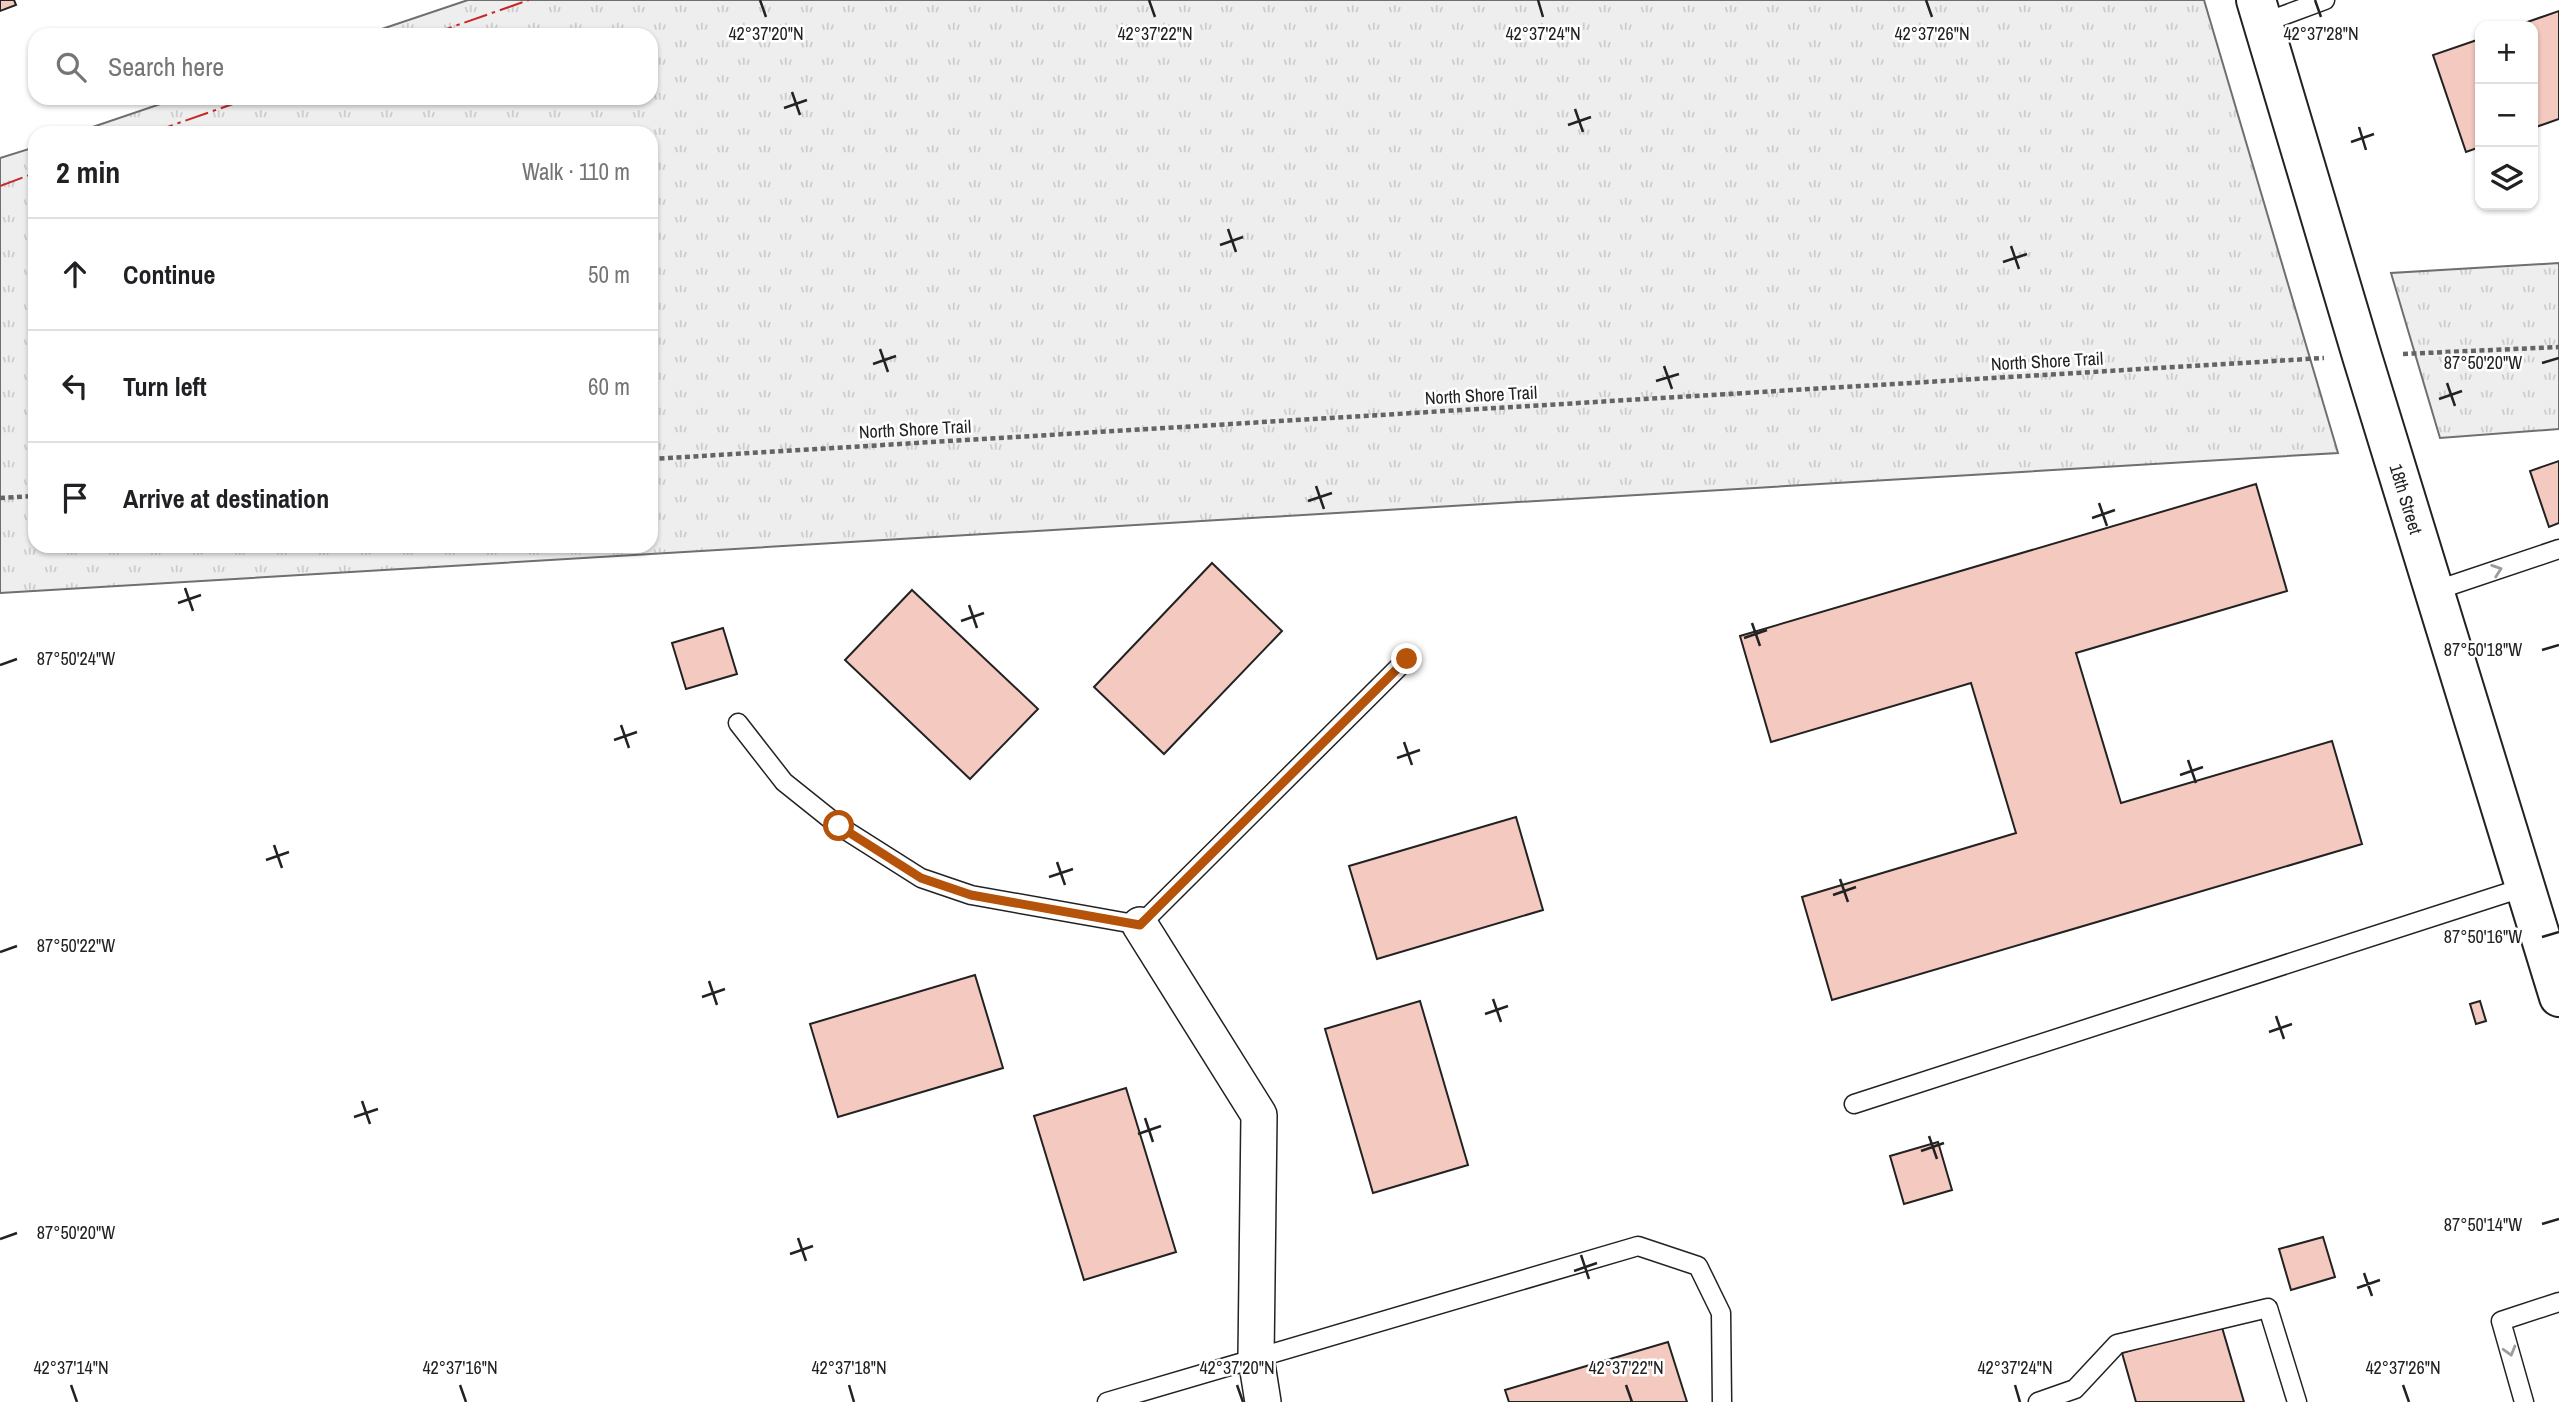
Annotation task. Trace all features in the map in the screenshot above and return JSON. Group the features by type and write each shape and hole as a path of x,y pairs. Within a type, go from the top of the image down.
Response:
{"street":[{"name":"18th Street","path":"2260,11 2434,591 2558,991"},
{"path":"1140,925 1259,1115 1256,1358 1263,1402"}],"lane":[{"path":"2260,11 2325,0"},
{"path":"2434,591 2559,549"},
{"path":"738,723 784,782 839,826 921,878 971,895 1140,925 1407,659"},
{"path":"1854,1104 2525,887"},
{"path":"1107,1402 1638,1246 1698,1266 1721,1313 1722,1402"},
{"path":"2524,1402 2501,1321 2559,1302"},
{"path":"2038,1402 2075,1389 2117,1344 2268,1308 2297,1402"}],"path":[{"path":"2420,353 2559,347"},
{"name":"North Shore Trail","path":"658,459 2312,359"},
{"path":"0,498 28,496"}],"green space":[{"path":"468,0 2204,0 2338,453 0,593 0,158 28,149 28,553 658,553 658,126 96,126 157,105 658,105 658,28 385,28"},
{"path":"2559,263 2559,429 2440,438 2391,273"}],"building":[{"path":"0,0 14,0 16,5 0,11"},
{"path":"2559,11 2559,119 2538,126 2538,21 2530,21"},
{"path":"2475,41 2475,149 2466,152 2433,55"},
{"path":"2559,461 2559,523 2549,527 2530,471"},
{"path":"2256,484 2287,591 2076,653 2121,803 2332,741 2362,844 1832,1000 1802,897 2016,833 1971,683 1771,742 1740,636"},
{"path":"1212,563 1282,631 1164,754 1094,687"},
{"path":"912,590 1038,709 970,779 845,660"},
{"path":"723,628 737,674 686,689 672,643"},
{"path":"1516,817 1543,910 1377,959 1349,866"},
{"path":"975,975 1003,1068 838,1117 810,1024"},
{"path":"1420,1001 1468,1165 1373,1193 1325,1029"},
{"path":"2480,1001 2486,1021 2476,1024 2470,1004"},
{"path":"1126,1088 1176,1252 1084,1280 1034,1116"},
{"path":"1938,1142 1952,1190 1904,1204 1890,1156"},
{"path":"2323,1237 2335,1277 2291,1290 2279,1249"},
{"path":"2221,1324 2244,1402 2136,1402 2122,1353"},
{"path":"1668,1342 1687,1402 1509,1402 1505,1390"}],"power":[{"path":"449,28 529,0"},
{"path":"170,126 230,105"},
{"path":"0,186 28,176"}],"route":[{"path":"839,826 921,878 971,895 1140,925 1407,659"}]}
